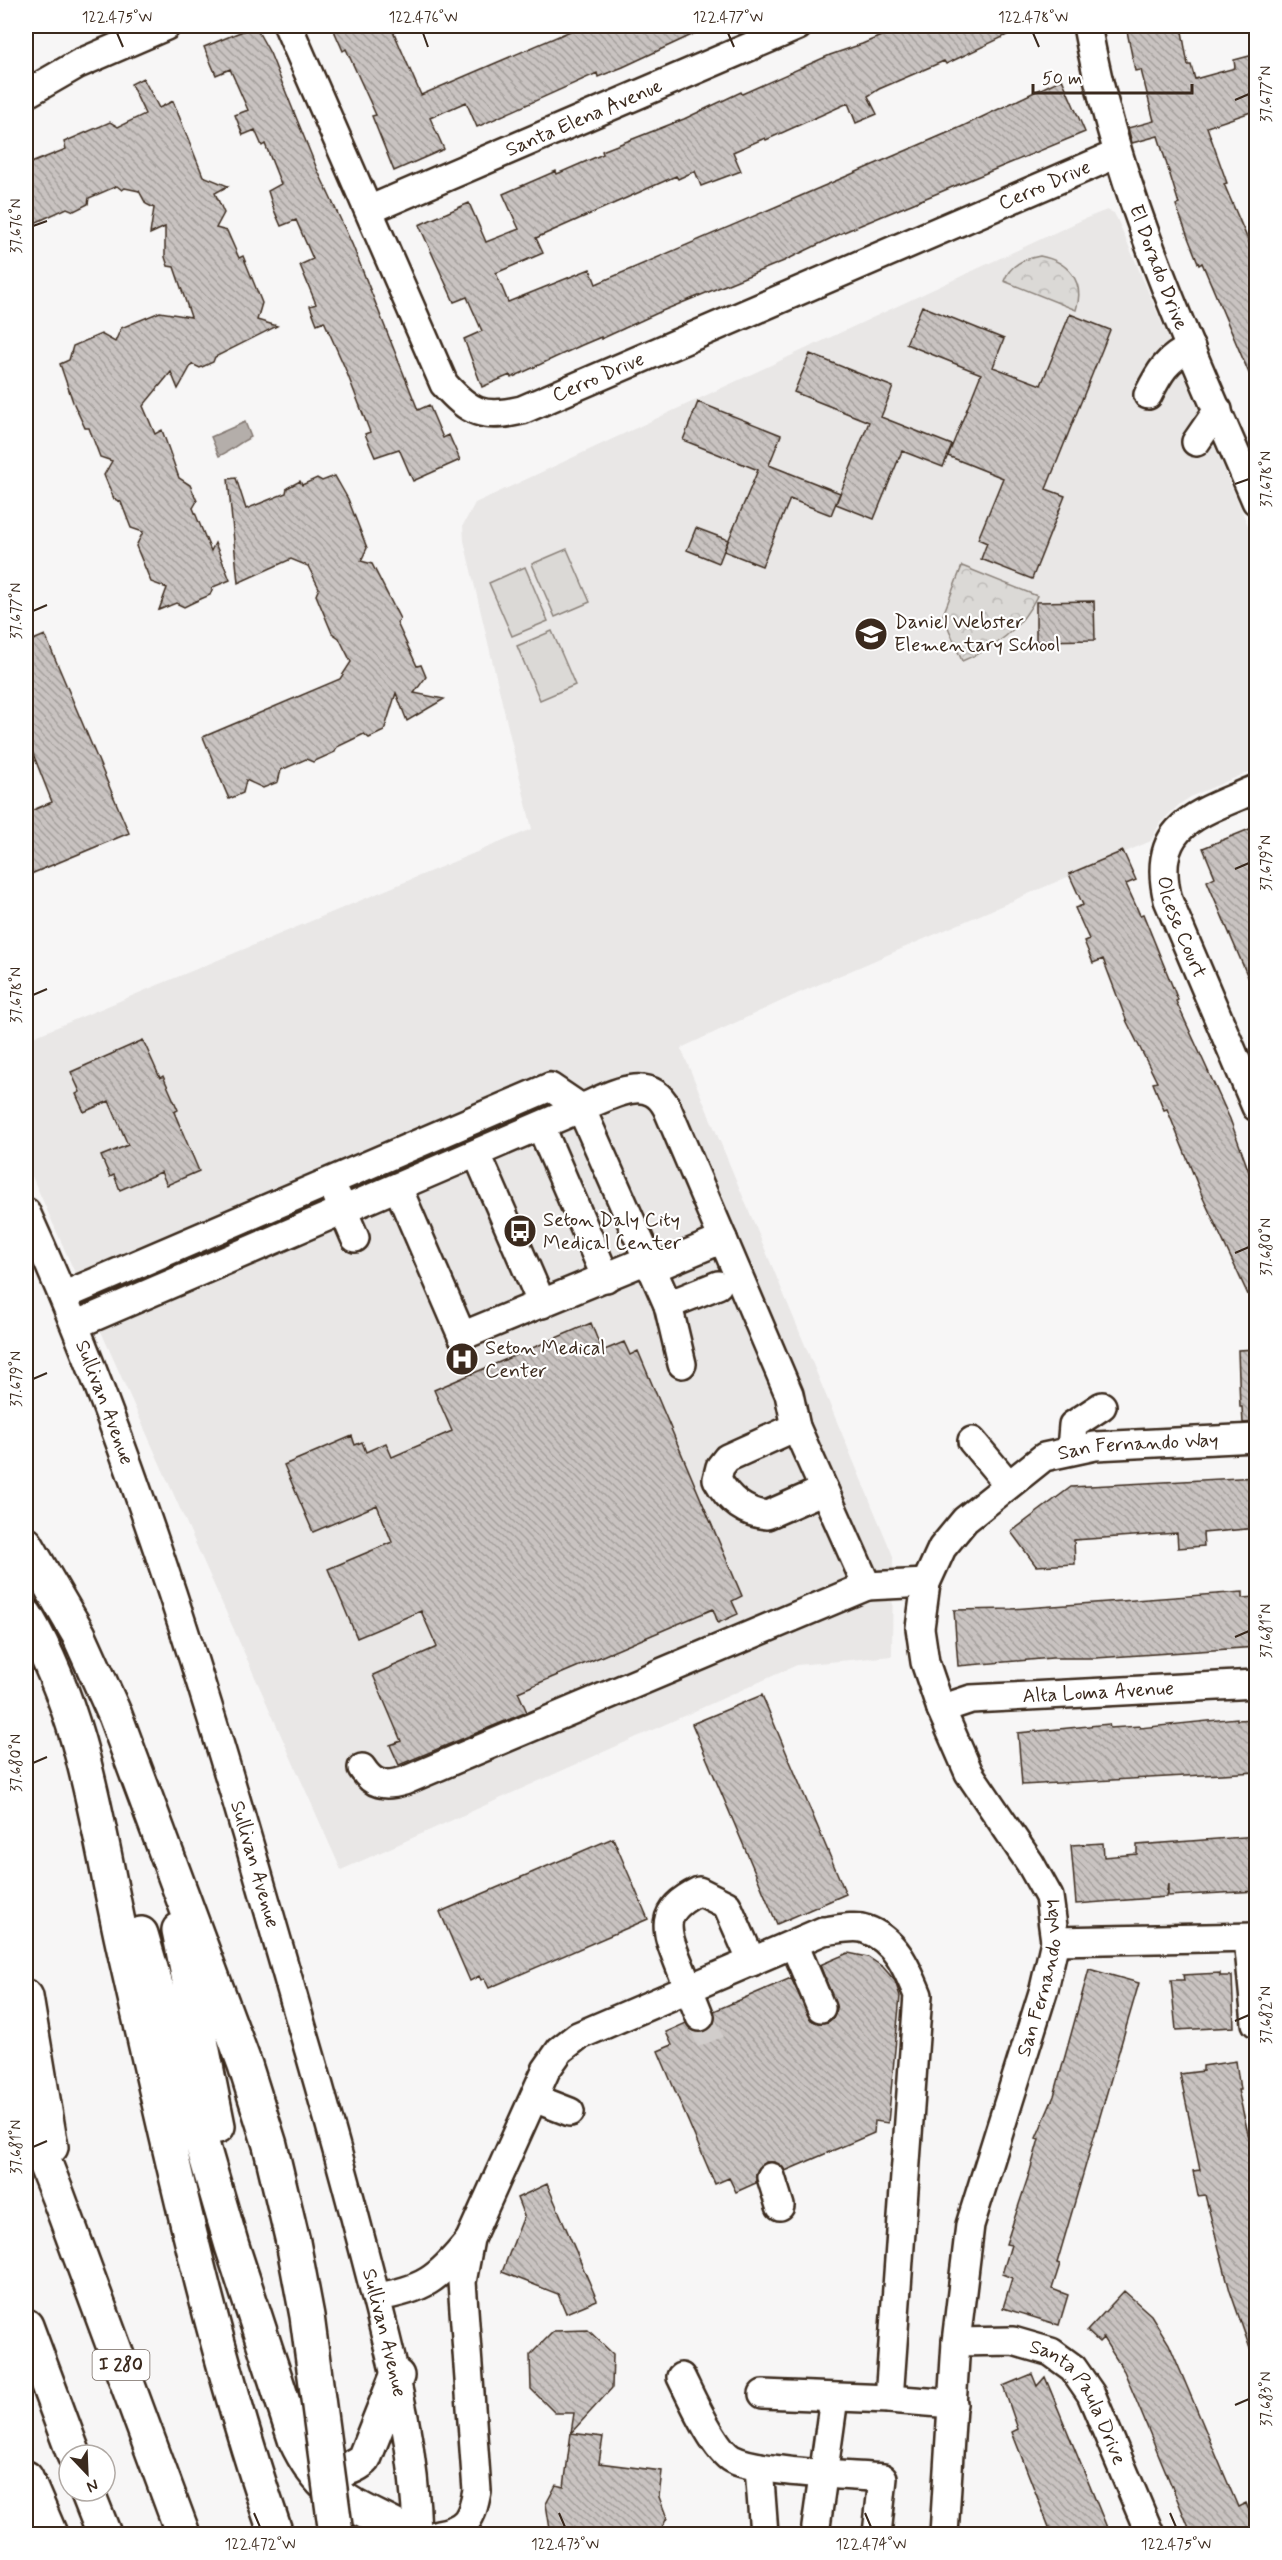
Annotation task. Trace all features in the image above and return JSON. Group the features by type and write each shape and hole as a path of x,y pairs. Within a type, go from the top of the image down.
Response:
{"highway":[{"path":"26,1544 62,1604 92,1661 195,1924 245,2065 270,2145 293,2242 307,2316 336,2535"},
{"path":"26,1616 64,1695 135,1912 232,2246 270,2355 295,2439 310,2469 327,2489 409,2535"},
{"path":"89,1772 116,1916 183,2209 227,2380 276,2535"},
{"path":"142,1789 174,1902 229,2181 270,2355"},
{"path":"26,1997 58,2196"},
{"name":"I 280","path":"26,2116 58,2196 183,2535"},
{"path":"26,2326 70,2443"},
{"path":"295,2439 309,2458 324,2468 344,2470 359,2464 372,2447 397,2376"},
{"path":"26,2478 50,2535"},
{"path":"92,2503 104,2535"}],"street":[{"path":"26,94 78,64 166,26"},
{"name":"Cerro Drive","path":"288,26 444,384 459,400 478,414 500,415 522,410 1117,154"},
{"name":"Santa Elena Avenue","path":"369,210 798,26"},
{"name":"El Dorado Drive","path":"1087,26 1117,154 1140,223 1257,501"},
{"path":"1148,395 1163,366 1178,354 1191,348"},
{"path":"1196,442 1218,410"},
{"name":"Olcese Court","path":"1257,789 1198,814 1178,828 1165,853 1162,877 1168,900 1257,1107"},
{"path":"63,1296 550,1087 581,1108 668,1305 682,1364"},
{"path":"75,1326 160,1300 221,1263 581,1108 633,1088 645,1088 659,1096 668,1108 723,1239 754,1336 867,1586"},
{"path":"491,1113 503,1143"},
{"path":"541,1127 606,1278"},
{"path":"440,1135 452,1164"},
{"path":"477,1154 542,1304"},
{"path":"330,1182 355,1238"},
{"path":"398,1188 462,1336 606,1278 723,1239"},
{"path":"273,1206 286,1236"},
{"name":"Sullivan Avenue","path":"26,1212 75,1326 160,1553 198,1667 316,2074 397,2376 411,2449 417,2535"},
{"path":"209,1233 221,1263"},
{"path":"133,1266 160,1300"},
{"path":"668,1305 718,1285"},
{"path":"1071,1449 1073,1425 1102,1406"},
{"path":"796,1427 727,1458 720,1467 717,1479 733,1500 757,1514 767,1515 824,1490"},
{"name":"San Fernando Way","path":"944,2535 956,2342 970,2225 1044,1989 1055,1941 1049,1898 1030,1863 969,1773 940,1709 925,1662 920,1629 926,1583 936,1559 951,1535 978,1508 1044,1457 1071,1449 1215,1430 1257,1438"},
{"path":"972,1441 1008,1484"},
{"path":"362,1767 368,1778 379,1784 395,1784 867,1586 926,1583"},
{"name":"Alta Loma Avenue","path":"940,1709 971,1699 1257,1684"},
{"path":"700,2017 667,1933 669,1916 682,1899 699,1892 727,1905 752,1962"},
{"path":"438,2535 461,2527 473,2515 477,2491 462,2282 470,2239 546,2070 560,2050 578,2037 823,1931 864,1928 881,1938 904,1959 918,1995 889,2399"},
{"path":"1055,1941 1252,1938 1257,2023"},
{"path":"794,1944 821,2008"},
{"path":"534,2098 570,2112"},
{"path":"771,2177 780,2206"},
{"path":"376,2297 407,2293 433,2279 451,2263 470,2239"},
{"name":"Santa Paula Drive","path":"956,2342 1013,2341 1051,2352 1073,2368 1091,2394 1150,2535"},
{"path":"681,2378 705,2425 731,2458 759,2467 883,2478 877,2535"},
{"path":"763,2394 953,2404"},
{"path":"815,2535 834,2398"},
{"path":"759,2467 764,2535"}],"shaded area":[{"path":"1107,210 1114,213 1119,223 1256,544 1256,769 1192,796 1180,804 1160,823 1151,841 799,993 681,1048 893,1556 892,1656 797,1665 341,1870 26,1163 26,1040 532,829 464,541 463,525 475,503"},
{"path":"245,422 251,437 219,456 211,437"}],"green space":[{"path":"1040,256 1058,262 1072,274 1078,290 1076,310 1004,281 1018,264"},
{"path":"567,549 590,602 555,617 532,564"},
{"path":"962,566 1037,596 1023,619 1006,636 986,650 962,661 943,615"},
{"path":"525,567 548,621 512,636 489,583"},
{"path":"552,631 575,685 540,700 517,646"}],"building":[{"path":"255,26 270,53 317,169 352,244 418,410 429,405 443,438 449,435 460,460 413,481 399,449 375,457 365,434 370,432 345,368 324,321 317,324 310,306 316,304 300,265 313,259 296,220 281,226 268,191 281,184 265,144 262,146 255,130 243,135 235,115 248,110 230,69 216,75 204,47"},
{"path":"332,26 391,26 421,95 582,26 711,26 623,67 598,77 597,73 477,127 466,102 430,118 444,149 394,171 372,116 376,115 346,49 343,51"},
{"path":"891,26 1026,26 946,64 944,61 879,89 868,96 877,114 856,123 848,103 766,140 765,138 733,152 741,171 701,186 695,171 678,179 676,176 536,238 543,253 496,273 508,302 590,269 596,284 961,127 1062,79 1085,132 844,232 784,261 582,345 511,378 510,375 482,387 464,339 482,331 467,297 454,302 419,225 469,203 486,242 519,229 503,194 556,171 557,174 603,154 602,151 684,119 741,92 742,94 830,55 893,31"},
{"path":"1126,26 1181,26 1188,65 1191,65 1195,79 1235,68 1234,60 1257,54 1257,110 1207,127 1227,183 1224,184 1257,261 1257,392 1202,263 1199,265 1189,240 1176,205 1179,204 1158,136 1132,143 1128,128 1154,121 1141,70 1135,71"},
{"path":"143,78 159,108 173,101 203,176 228,186 215,193 224,213 216,228 227,231 239,258 243,256 262,303 257,320 277,326 215,357 213,362 200,368 192,364 178,389 171,372 143,406 155,434 162,430 179,478 190,485 197,501 193,508 211,551 215,543 230,580 213,587 210,595 184,607 176,603 159,610 167,588 151,582 136,546 143,532 131,528 121,502 114,499 104,475 112,461 100,457 89,428 85,428 73,402 60,364 69,360 73,346 101,334 115,342 121,328 160,312 191,317 174,267 168,266 165,257 165,227 150,234 154,208 146,204 139,191 125,188 122,190 117,186 89,198 88,204 74,211 67,208 26,227 26,165 66,149 64,142 110,122 118,127 145,114 131,84"},
{"path":"922,306 1004,339 993,367 1041,385 1070,314 1110,330 1046,489 1065,496 1032,579 981,559 987,543 978,539 1003,478 948,456 981,374 906,344"},
{"path":"810,354 893,387 881,417 952,445 943,467 902,451 874,519 836,504 869,422 794,392"},
{"path":"698,402 781,435 769,465 840,493 831,515 790,499 762,566 724,551 758,470 683,440"},
{"path":"335,476 348,499 367,548 361,561 372,564 400,619 397,623 417,666 421,665 426,677 414,693 444,699 407,721 396,693 384,731 369,738 364,734 337,747 335,752 313,762 306,759 281,770 278,782 263,788 246,780 243,793 229,799 203,737 340,679 351,662 339,638 332,633 316,595 319,588 308,566 291,559 238,583 228,479 236,478 246,509 286,493 287,488 300,481 302,485 317,478 322,481"},
{"path":"696,528 728,540 719,563 687,550"},
{"path":"1094,601 1095,640 1036,641 1036,602"},
{"path":"45,635 129,833 26,876 26,813 52,802 26,736 26,643"},
{"path":"1252,828 1257,839 1257,998 1207,881 1215,877 1203,848"},
{"path":"1123,851 1136,880 1126,884 1140,915 1143,914 1178,1000 1176,1001 1230,1119 1253,1183 1257,1181 1257,1314 1203,1198 1167,1109 1164,1110 1153,1083 1157,1082 1127,1022 1103,959 1093,963 1084,941 1089,939 1075,908 1083,905 1069,874"},
{"path":"143,1040 178,1110 174,1112 199,1171 167,1185 161,1172 120,1190 114,1175 110,1177 101,1156 128,1145 109,1101 84,1112 76,1094 80,1092 71,1072"},
{"path":"591,1323 602,1351 624,1342 630,1355 638,1351 742,1596 732,1601 738,1614 718,1623 713,1609 518,1692 527,1712 399,1765 390,1745 401,1741 373,1675 437,1647 421,1611 357,1638 328,1569 392,1542 377,1505 313,1532 284,1465 352,1436 355,1445 362,1442 366,1452 386,1443 392,1457 452,1431 434,1390"},
{"path":"1257,1349 1257,1422 1243,1423 1242,1407 1240,1407 1238,1350"},
{"path":"1257,1477 1257,1528 1203,1533 1204,1546 1178,1548 1177,1533 1074,1540 1075,1564 1036,1566 1011,1532 1071,1487"},
{"path":"1243,1592 1243,1598 1257,1597 1257,1647 1096,1658 1052,1658 958,1666 954,1610 1012,1609"},
{"path":"762,1695 846,1894 777,1924 692,1724"},
{"path":"1237,1718 1237,1720 1257,1719 1257,1772 1022,1785 1018,1733 1109,1724 1110,1728 1140,1726 1140,1728"},
{"path":"1257,1836 1257,1891 1168,1896 1168,1884 1166,1897 1076,1904 1071,1845 1103,1843 1104,1857 1137,1854 1137,1845"},
{"path":"613,1838 648,1919 489,1988 484,1978 481,1980 479,1976 470,1981 440,1912"},
{"path":"848,1953 868,1957 883,1967 895,1981 900,1996 888,2123 875,2121 874,2133 785,2171 775,2162 766,2162 756,2173 756,2183 736,2192 729,2178 715,2184 658,2051 672,2045 666,2032 686,2023 697,2032 706,2031 715,2020 714,2011 791,1978 811,2020 818,2023 828,2022 834,2017 837,2009 820,1965"},
{"path":"1089,1969 1139,1983 1057,2263 1060,2264 1052,2289 1068,2295 1059,2325 1003,2308 1012,2278 1002,2274 1011,2245 1006,2244 1030,2171 1039,2139 1036,2138 1054,2096"},
{"path":"1220,1973 1220,1976 1232,1976 1234,2027 1176,2030 1171,1980 1184,1980 1183,1975"},
{"path":"1236,2061 1240,2090 1238,2090 1257,2172 1257,2359 1254,2360 1230,2291 1205,2195 1198,2196 1193,2171 1200,2170 1180,2074 1203,2071 1203,2066"},
{"path":"547,2184 597,2300 566,2313 558,2294 502,2272 524,2216 517,2198"},
{"path":"1124,2291 1151,2315 1169,2344 1238,2507 1246,2503 1257,2529 1244,2535 1192,2535 1124,2371 1103,2338 1099,2342 1087,2331"},
{"path":"588,2330 613,2354 612,2388 571,2433 574,2413 555,2413 531,2389 530,2355 554,2331"},
{"path":"1032,2374 1037,2386 1045,2377 1110,2535 1052,2535 1012,2432 1018,2429 1003,2386"},
{"path":"571,2433 603,2437 599,2463 662,2471 659,2497 667,2518 658,2535 595,2535 550,2529 546,2504 556,2485 564,2487"}],"tunnel":[{"path":"700,2017 715,2053"}],"place":[{"name":"Daniel Webster Elementary School","path":"871,634"},
{"name":"Seton Daly City Medical Center","path":"520,1231"},
{"name":"Seton Medical Center","path":"462,1359"}]}
